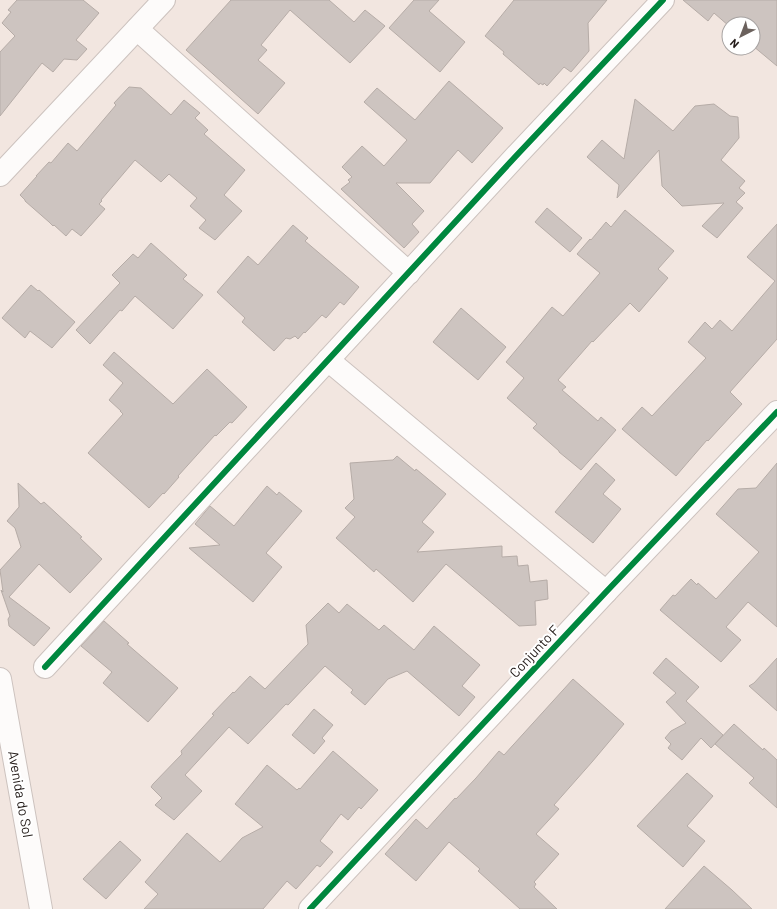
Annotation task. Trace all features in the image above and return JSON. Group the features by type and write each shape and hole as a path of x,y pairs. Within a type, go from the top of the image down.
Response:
{"street":[{"path":"0,175 164,0"},
{"path":"45,667 522,150 663,0"},
{"path":"137,29 409,272"},
{"path":"328,360 606,592"},
{"name":"Conjunto F","path":"310,909 606,592 777,412"},
{"name":"Avenida do Sol","path":"0,678 41,909"}],"building":[{"path":"17,0 83,0 99,13 76,40 87,49 77,60 64,59 53,72 42,63 0,116 0,52 15,36 2,23 11,12 8,10"},
{"path":"231,0 329,0 354,22 365,10 385,26 350,63 290,10 261,45 267,50 258,60 285,83 258,114 186,50"},
{"path":"414,0 439,0 429,11 465,42 440,72 389,28"},
{"path":"514,0 607,0 588,23 589,51 571,72 564,67 547,86 544,83 543,85 540,83 539,85 503,54 504,52 485,36"},
{"path":"683,0 777,0 777,66 761,53 761,16 721,16 721,19 714,13 708,21"},
{"path":"449,81 503,128 472,163 458,150 430,183 396,183 424,211 412,224 419,232 404,248 341,189 350,182 348,180 352,177 342,167 362,146 384,166 407,140 364,102 377,88 415,120"},
{"path":"129,87 141,88 171,115 184,100 200,113 195,118 208,130 204,134 245,170 224,195 242,211 215,240 199,228 206,220 190,206 197,198 169,174 161,182 135,160 101,200 102,201 99,204 105,209 81,236 72,229 66,236 20,195 68,143 77,151 116,105 114,103"},
{"path":"635,99 673,131 695,106 714,104 730,116 738,117 739,138 721,160 745,181 739,188 745,193 736,202 743,208 717,238 702,226 724,203 682,206 662,186 659,150 617,198 619,185 587,157 602,140 624,159"},
{"path":"547,208 582,238 570,252 535,222"},
{"path":"625,210 674,251 658,269 668,278 639,312 630,303 593,342 592,341 558,380 566,387 562,390 598,421 601,417 616,430 581,470 533,428 537,424 507,398 524,378 506,362 552,307 563,316 600,273 577,254 606,222 611,227"},
{"path":"777,224 777,339 730,392 742,404 708,441 707,440 676,476 622,429 642,407 652,416 706,358 688,342 705,322 712,329 720,320 732,331 775,281 747,257"},
{"path":"293,225 308,238 305,241 359,287 344,305 340,302 326,318 322,315 298,339 295,336 290,339 286,338 274,351 242,322 245,318 217,292 248,256 258,265"},
{"path":"151,243 187,275 183,279 203,295 173,329 135,296 122,311 120,310 90,344 76,330 120,283 112,275 133,254 138,258"},
{"path":"31,285 38,291 39,290 75,322 52,348 30,331 25,338 2,318"},
{"path":"461,308 506,347 478,380 433,342"},
{"path":"114,352 173,404 207,369 247,407 232,423 230,422 216,436 215,435 164,494 163,493 149,508 88,453 123,414 109,400 123,383 103,365"},
{"path":"397,456 415,471 416,469 446,494 422,522 434,532 417,552 502,546 502,557 517,556 518,566 528,565 530,582 547,580 548,599 535,601 536,625 519,626 446,564 413,602 376,569 374,572 336,538 355,517 345,508 354,499 350,463 393,460"},
{"path":"596,463 615,480 603,494 621,509 593,543 555,512"},
{"path":"777,463 777,627 748,602 726,627 741,640 721,662 660,610 673,595 675,596 691,579 697,585 698,583 716,599 759,552 716,514 738,489 756,488"},
{"path":"18,483 41,504 44,502 82,537 80,538 102,559 70,593 39,564 9,597 50,628 34,646 9,626 8,619 10,616 1,590 3,592 0,570 21,547 15,528 7,521 19,507"},
{"path":"267,486 277,495 279,492 302,511 266,553 282,567 253,602 189,548 220,545 195,524 210,506 234,526"},
{"path":"328,603 339,613 347,604 379,630 384,625 414,650 434,626 480,665 462,686 475,697 459,716 407,671 388,679 365,705 351,693 353,690 325,666 248,744 229,727 185,775 202,791 174,820 155,805 162,798 151,787 153,784 182,754 181,751 214,715 212,714 250,676 265,689 308,644 306,625"},
{"path":"104,621 129,643 127,644 178,688 148,722 103,683 112,672 81,646"},
{"path":"666,658 699,687 686,701 723,735 711,748 701,738 682,760 668,748 671,744 665,738 671,731 686,723 666,702 676,693 653,673"},
{"path":"777,658 777,711 749,686 754,683"},
{"path":"573,679 624,724 554,805 559,809 536,834 559,854 534,882 536,884 534,887 557,909 520,909 478,871 480,869 449,842 416,881 385,854 416,819 427,829 455,798 456,799 476,778 499,751 504,755"},
{"path":"314,709 333,725 322,738 325,741 314,754 292,735"},
{"path":"734,724 763,750 764,748 777,760 777,808 749,783 754,778 715,744"},
{"path":"333,751 378,790 361,809 359,807 348,820 341,814 320,841 333,852 320,867 317,865 296,889 287,881 263,909 144,909 158,894 145,882 187,833 220,862 242,838 263,827 235,804 267,765 297,790 299,788 300,789"},
{"path":"687,773 713,796 687,826 705,841 683,867 637,826"},
{"path":"120,841 141,860 106,899 83,879"},
{"path":"704,866 732,890 752,909 665,909"}],"cycle path":[{"path":"45,667 516,156 663,0"},
{"path":"310,909 606,592 777,412"}]}
